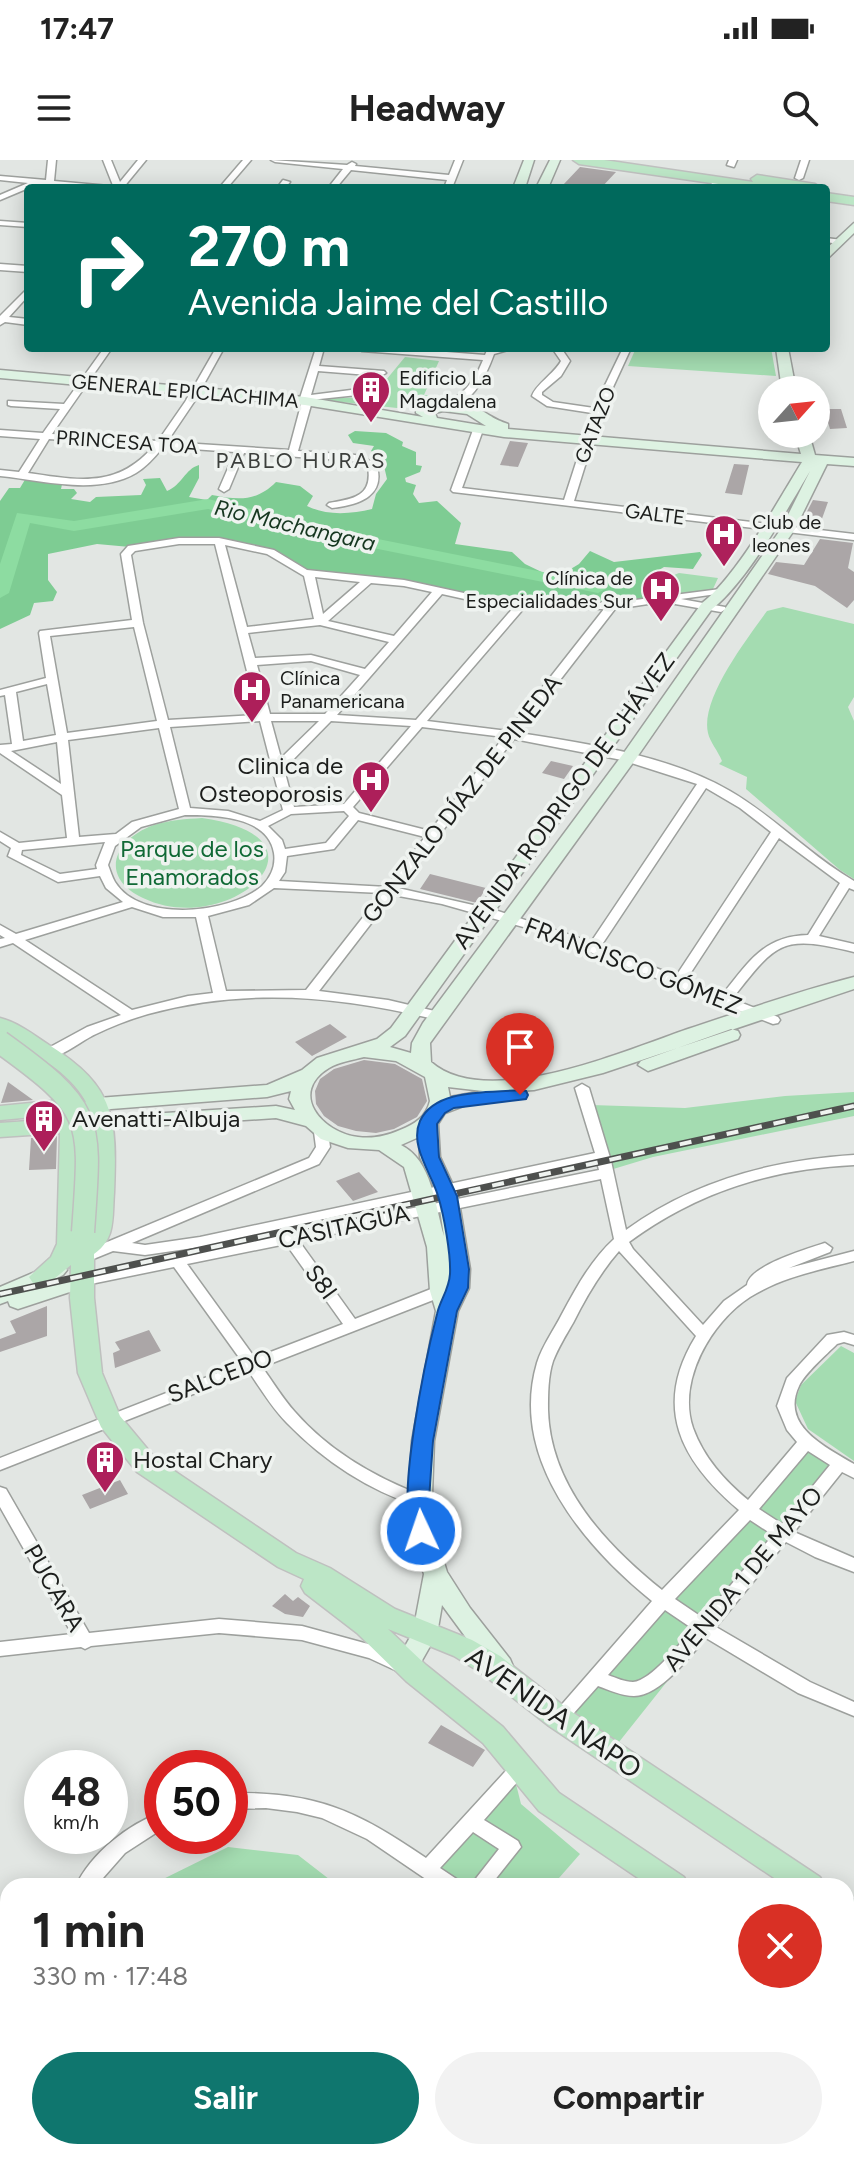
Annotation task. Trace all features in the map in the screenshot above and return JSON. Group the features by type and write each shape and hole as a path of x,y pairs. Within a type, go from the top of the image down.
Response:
{"main road":[{"path":"520,184 529,160"},
{"path":"544,184 555,160"},
{"path":"579,160 715,184"},
{"path":"623,160 788,184"},
{"path":"830,190 854,193"},
{"path":"830,198 854,201"},
{"path":"833,241 854,226"},
{"path":"830,270 854,245"},
{"path":"783,352 787,376"},
{"path":"796,352 799,376"},
{"name":"GENERAL EPICLACHIMA","path":"0,374 305,399 438,423 477,423"},
{"path":"438,408 428,418 438,423"},
{"name":"GENERAL EPICLACHIMA","path":"369,411 438,408 477,423"},
{"path":"477,423 526,435 854,462"},
{"path":"809,448 816,461"},
{"path":"816,448 816,461"},
{"name":"AVENIDA RODRIGO DE CHÁVEZ","path":"414,1009 445,988 615,754 816,461"},
{"name":"AVENIDA RODRIGO DE CHÁVEZ","path":"364,1051 392,1038 497,915 615,754 722,600 788,529 816,461"},
{"name":"AVENIDA RODRIGO DE CHÁVEZ","path":"428,1071 421,1043 497,915"},
{"path":"100,1113 276,1112 344,1141 381,1143 399,1139 464,1099 582,1088 854,983"},
{"name":"AVENIDA RODRIGO DE CHÁVEZ","path":"438,1016 445,988"},
{"path":"0,1130 68,1116 267,1091 287,1086 331,1058 364,1051 395,1053 456,1084 493,1087 558,1081 854,993"},
{"path":"0,1024 78,1077 100,1113 100,1235 97,1241 41,1277 0,1296"},
{"path":"0,1042 59,1084 83,1114 89,1139 79,1253 51,1288 0,1310"},
{"path":"0,1054 49,1090 68,1116"},
{"path":"428,1071 441,1093 433,1116 430,1157 437,1200 460,1269 458,1288 444,1301 423,1441 418,1500 423,1540 436,1574 474,1633 515,1681"},
{"path":"307,1075 298,1093 299,1102 314,1126"},
{"path":"0,1113 68,1116"},
{"name":"AVENIDA NAPO","path":"68,1116 90,1373 110,1420 146,1465 287,1560 321,1575 386,1617 463,1648 515,1681 559,1718 798,1878"},
{"path":"381,1143 411,1160 437,1200"},
{"name":"AVENIDA NAPO","path":"287,1560 311,1584 366,1625 411,1668 493,1735 549,1802 662,1878"},
{"path":"411,1668 425,1634 436,1574"}],"street":[{"path":"50,182 52,160"},
{"path":"107,160 118,184"},
{"path":"122,184 142,160"},
{"path":"226,184 247,160"},
{"path":"275,160 352,164 452,178"},
{"path":"450,184 459,160"},
{"path":"799,178 805,160"},
{"path":"335,184 352,164"},
{"path":"113,172 124,175 132,173"},
{"path":"0,178 70,184"},
{"path":"32,184 39,181"},
{"path":"0,198 24,188"},
{"path":"0,223 24,225"},
{"path":"0,267 24,269"},
{"path":"1,320 24,295"},
{"path":"1,320 24,322"},
{"path":"22,475 105,352"},
{"path":"0,473 99,481 132,472 160,444 218,352"},
{"path":"293,453 319,352"},
{"path":"438,408 458,403 470,393 490,353 461,352"},
{"path":"559,352 566,361 538,391 537,396 550,404 597,411"},
{"name":"GATAZO","path":"568,504 597,411 625,352"},
{"path":"313,368 381,373"},
{"path":"305,399 367,391"},
{"path":"470,393 477,423"},
{"path":"11,403 66,407"},
{"name":"GALTE","path":"477,423 456,490 854,537"},
{"name":"PRINCESA TOA","path":"0,433 364,459 373,465 376,476 370,493 347,503 332,505"},
{"path":"224,489 241,450"},
{"path":"185,811 138,623 126,554 132,548 179,541 219,541 270,552 309,574 440,590 496,603 612,606 722,600"},
{"path":"219,541 289,811"},
{"path":"309,574 320,622"},
{"path":"320,622 368,580"},
{"path":"278,768 329,717 440,590"},
{"path":"663,601 722,600"},
{"path":"281,853 327,848 351,812 422,723 522,604"},
{"name":"GONZALO DÍAZ DE PINEDA","path":"311,992 612,606"},
{"path":"241,631 320,622 396,640"},
{"path":"73,839 62,737 44,633 138,623"},
{"path":"250,662 311,658 367,673"},
{"path":"18,745 5,692 50,680"},
{"path":"1,749 163,723 329,717 422,723 513,735 615,754 704,783 739,801 851,884 813,936"},
{"path":"1,749 67,793"},
{"path":"594,948 704,783"},
{"path":"0,863 15,851 73,839 115,837 146,820 185,811 213,811 260,825 274,838 281,853 281,869 271,884 254,898 229,909 201,914 151,911 130,904 111,890 102,872 103,854 115,837"},
{"path":"260,825 289,811 351,812 434,836"},
{"path":"678,982 778,830"},
{"path":"0,836 15,851 58,878 102,872"},
{"name":"FRANCISCO GÓMEZ","path":"271,884 391,891 497,915 594,948 765,1017"},
{"path":"7,941 130,904"},
{"path":"201,914 220,995"},
{"path":"0,929 7,941 130,1015"},
{"path":"724,1001 772,946 788,938 813,936 854,948"},
{"path":"46,1055 94,1029 130,1015 220,995 311,992 364,997 438,1016"},
{"path":"582,1088 602,1156 621,1240 627,1252 704,1335"},
{"path":"79,1253 109,1246 314,1161 323,1147 314,1126"},
{"name":"CASITAGUA","path":"79,1253 178,1262 290,1239 602,1156"},
{"path":"854,1160 808,1163 748,1174 682,1202 621,1240 578,1295 544,1366 541,1415 549,1462 575,1510 609,1553 662,1601 704,1629 807,1689 854,1709"},
{"name":"CASITAGUA","path":"109,1246 145,1250 200,1242 606,1173"},
{"name":"S8I","path":"290,1239 352,1325"},
{"path":"754,1287 754,1280 764,1272 825,1248"},
{"path":"854,1256 754,1287 732,1302 704,1335 686,1368 681,1390 681,1414 699,1459 730,1495 782,1534 808,1549 854,1565"},
{"path":"178,1262 290,1417 331,1454 381,1486 418,1500"},
{"path":"0,1286 41,1277"},
{"name":"SALCEDO","path":"0,1464 352,1325 444,1301"},
{"path":"847,1468 806,1442 795,1430 785,1406 789,1390 832,1339 844,1337 854,1340"},
{"name":"AVENIDA 1 DE MAYO","path":"559,1718 662,1601 749,1510 806,1442"},
{"name":"AVENIDA 1 DE MAYO","path":"595,1677 629,1688 643,1688 655,1682 704,1629 782,1534 847,1468"},
{"name":"PUCARA","path":"0,1493 85,1642"},
{"path":"0,1649 219,1626 302,1633 373,1652 411,1668"},
{"path":"427,1870 520,1767"},
{"path":"248,1802 295,1803 343,1815 362,1824 439,1878"},
{"path":"471,1821 512,1847 486,1878"},
{"path":"90,1878 120,1846 144,1831"}],"green space":[{"path":"634,352 772,352 776,376 628,366"},
{"path":"405,357 439,361 424,395 458,398 456,402 397,408 314,399 372,397"},
{"path":"355,431 386,433 403,442 402,446 416,452 416,465 422,466 420,472 405,478 406,482 416,485 413,494 419,503 437,501 461,523 455,544 512,552 525,564 550,576 559,576 579,564 590,551 614,562 700,552 702,555 693,569 664,567 659,570 665,588 655,598 616,604 570,602 554,597 482,595 370,579 315,575 268,551 224,543 130,547 97,544 48,554 48,580 57,592 53,601 34,603 30,615 0,629 0,501 9,488 20,488 26,478 63,480 61,489 74,489 77,493 71,499 90,502 96,497 141,495 146,485 143,479 160,478 167,491 199,465 199,478 189,497 207,500 212,495 246,498 269,489 276,482 300,486 313,496 307,506 315,509 331,513 356,512 372,509 376,494 387,479 384,466 377,460 380,457 371,451 374,446 353,443 348,435"},
{"path":"674,575 718,578 713,589 669,597"},
{"path":"783,607 854,624 854,697 848,707 854,721 854,879 746,789 747,777 719,764 722,761 708,733 707,719 711,704 727,670 767,611"},
{"name":"Parque de los Enamorados","path":"202,818 243,829 264,845 268,863 257,881 236,896 208,906 176,907 143,898 120,880 116,869 117,859 129,839 154,825"},
{"path":"854,1092 854,1116 653,1157 610,1170 591,1105 685,1108 785,1096"},
{"path":"841,1346 854,1353 854,1461 808,1429 795,1401 801,1385"},
{"path":"806,1442 840,1464 619,1742 559,1718"},
{"path":"516,1784 521,1804 580,1854 559,1878 456,1878 440,1869"},
{"path":"248,1849 298,1855 328,1878 165,1878 214,1854 248,1854"}],"building":[{"path":"580,167 616,172 605,184 564,184"},
{"path":"830,409 841,409 847,428 830,429"},
{"path":"510,441 528,443 518,467 500,465"},
{"path":"734,464 749,465 742,495 725,493"},
{"path":"813,500 828,502 819,527 800,525"},
{"path":"820,539 853,543 848,568 854,572 854,600 847,608 815,586 768,574 776,562 804,565"},
{"path":"551,761 573,766 564,779 542,773"},
{"path":"430,874 486,888 477,903 420,889"},
{"path":"330,1024 347,1037 312,1056 295,1042"},
{"path":"364,1060 395,1064 422,1079 427,1101 417,1117 394,1129 376,1133 338,1126 324,1116 316,1104 315,1091 320,1079 334,1069"},
{"path":"8,1082 33,1100 1,1103"},
{"name":"Avenatti-Albuja","path":"57,1136 56,1169 29,1170 31,1138"},
{"path":"359,1172 378,1192 353,1201 336,1181"},
{"path":"47,1306 47,1336 0,1352 0,1339 16,1333 10,1321"},
{"path":"149,1330 161,1351 115,1368 113,1353 120,1350 115,1342"},
{"name":"Hostal Chary","path":"120,1480 128,1494 90,1509 82,1495"},
{"path":"285,1594 293,1601 298,1597 310,1606 303,1617 285,1614 272,1606"},
{"path":"441,1725 485,1750 473,1767 428,1743"}],"waterway":[{"name":"Rio Machangara","path":"0,593 23,517 74,526 208,504 368,542 598,588"}],"railway":[{"path":"0,1294 854,1106"}],"place":[{"name":"Edificio La Magdalena","path":"371,424"},
{"name":"Club de leones","path":"724,568"},
{"name":"Clínica de Especialidades Sur","path":"661,623"},
{"name":"Clínica Panamericana","path":"252,724"},
{"name":"Clinica de Osteoporosis","path":"371,814"},
{"name":"Avenatti-Albuja","path":"44,1153"},
{"name":"Hostal Chary","path":"105,1494"}],"district":[{"name":"PABLO HURAS","path":"301,460"}],"route":[{"path":"421,1531 418,1500 423,1441 447,1311 458,1288 460,1269 448,1196 430,1157 428,1123 439,1108 464,1099 520,1095"}]}
